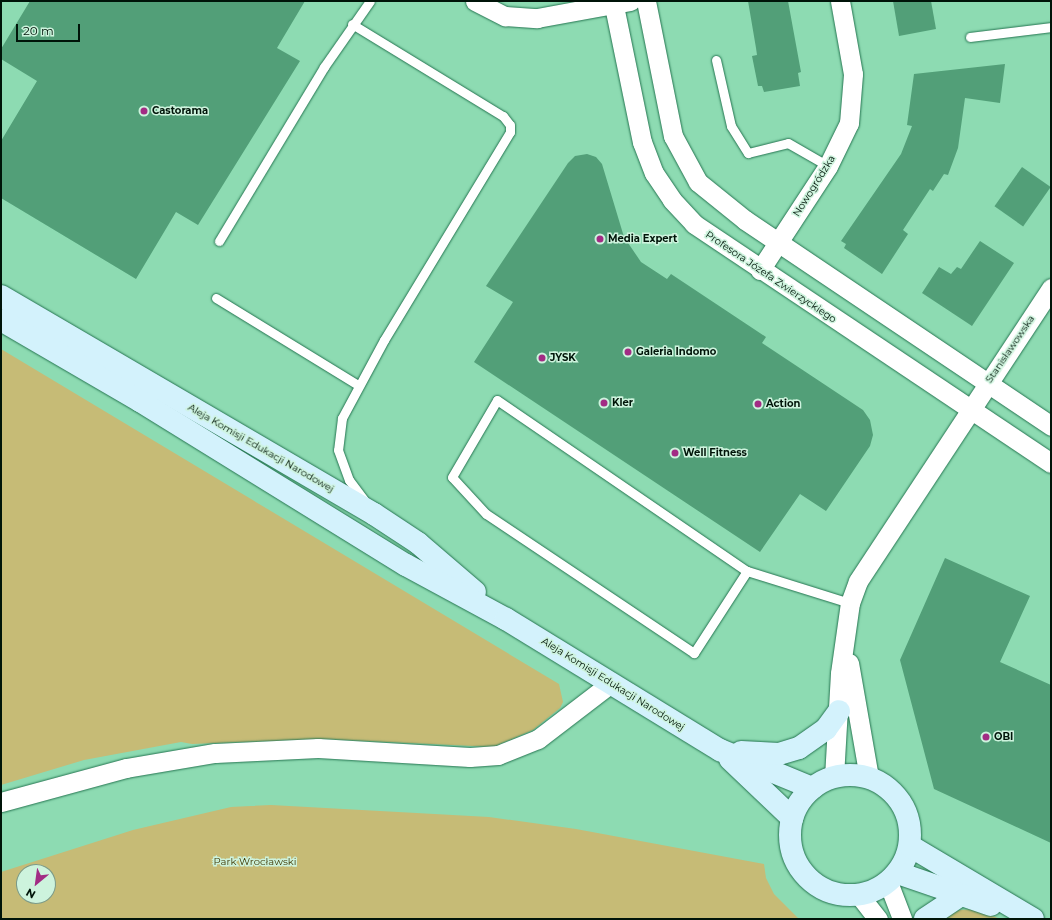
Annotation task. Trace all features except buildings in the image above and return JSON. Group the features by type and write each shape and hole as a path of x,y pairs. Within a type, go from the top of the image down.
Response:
{"main road":[{"name":"Aleja Komisji Edukacji Narodowej","path":"1,296 374,514 418,543 506,619"},
{"name":"Aleja Komisji Edukacji Narodowej","path":"1,320 140,401 406,565 506,619 720,750 812,788"},
{"path":"720,750 766,754 788,753 815,738 839,711"},
{"name":"Aleja Komisji Edukacji Narodowej","path":"720,750 792,818"},
{"path":"834,777 869,778 885,786 897,797 910,829 910,846 893,877 859,895 825,890 811,881 792,852 792,818 800,802 812,788 834,777"},
{"path":"910,846 1032,919"},
{"path":"893,877 961,896 1032,919"},
{"path":"925,919 961,896"}],"street":[{"path":"475,1 505,16 537,18 619,2"},
{"path":"646,1 673,136 684,159 698,182 714,197 1051,426"},
{"name":"Nowogródzka","path":"760,270 828,166 849,122 853,74 840,1"},
{"name":"Profesora Józefa Zwierzyckiego","path":"619,2 642,142 654,173 672,200 694,224 760,270 1051,463"},
{"name":"Stanisławowska","path":"846,639 850,604 866,567 1051,288"},
{"path":"834,777 840,673 846,639"},
{"path":"846,639 869,778"},
{"path":"1,802 121,769 216,753 318,748 470,758 498,755 538,739 611,683"},
{"path":"893,877 902,919"},
{"path":"859,895 878,919"}],"lane":[{"path":"219,241 352,24 370,1"},
{"path":"352,24 503,116 510,125 510,132 358,385 342,418 338,450 349,480 374,514"},
{"path":"970,37 1051,27"},
{"path":"716,60 731,126 748,153 788,143 828,166"},
{"path":"216,298 358,385"},
{"path":"747,571 694,653 486,514 452,477 497,400 747,571 850,604"}],"green space":[{"path":"1,349 559,684 563,702 560,708 533,730 493,747 323,739 192,744 181,742 84,760 1,785"},
{"name":"Park Wrocławski","path":"271,805 489,817 576,829 764,864 766,878 774,894 799,919 1,919 1,872 16,867 16,904 56,904 56,864 26,864 133,830 231,807"},
{"path":"976,909 1000,919 941,919 960,910"}],"place":[{"name":"Castorama","path":"144,111"},
{"name":"Media Expert","path":"600,239"},
{"name":"Galeria Indomo","path":"628,352"},
{"name":"JYSK","path":"542,358"},
{"name":"Kler","path":"604,403"},
{"name":"Action","path":"758,404"},
{"name":"Well Fitness","path":"675,453"},
{"name":"OBI","path":"986,737"}]}
